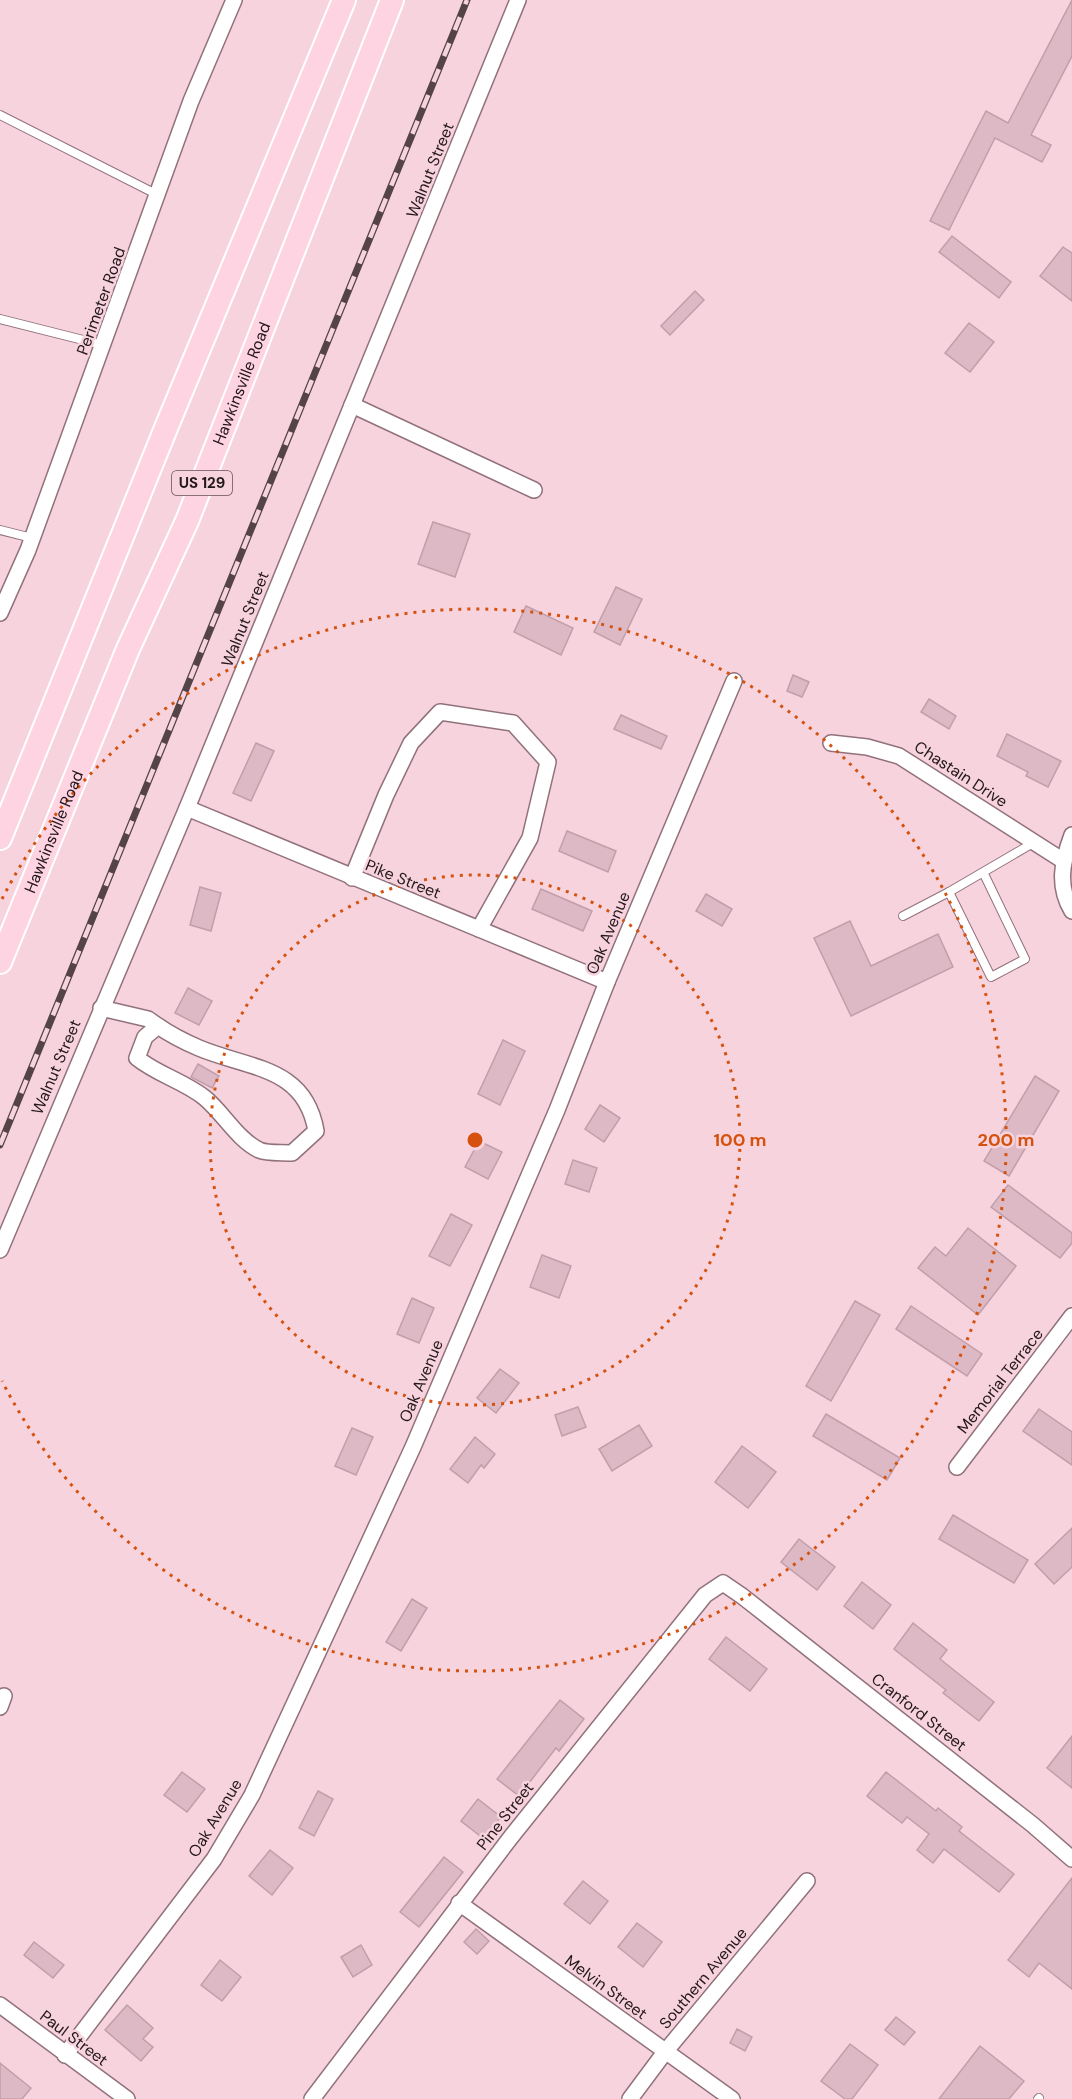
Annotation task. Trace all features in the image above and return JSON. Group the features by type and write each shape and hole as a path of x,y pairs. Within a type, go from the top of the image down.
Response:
{"main road":[{"name":"US 129","path":"0,838 166,428 344,0"},
{"name":"Hawkinsville Road","path":"0,962 128,649 187,521 392,0"}],"street":[{"name":"Perimeter Road","path":"0,613 32,538 104,346 191,100 234,0"},
{"name":"Walnut Street","path":"0,1250 100,1008 187,808 518,0"},
{"path":"352,405 534,490"},
{"name":"Oak Avenue","path":"65,2055 214,1859 252,1796 413,1447 557,1110 607,982 734,681"},
{"path":"352,878 386,795 411,743 440,712 513,723 548,762 530,838 478,929"},
{"name":"Chastain Drive","path":"831,742 867,747 899,756 1062,860"},
{"name":"Pike Street","path":"187,808 607,982"},
{"path":"1072,835 1062,860 1063,896 1072,911"},
{"path":"100,1008 148,1019 200,1048 269,1070 296,1087 312,1110 316,1131 292,1153 261,1151 245,1141 205,1098 152,1070 137,1058 145,1037 158,1026"},
{"name":"Memorial Terrace","path":"957,1467 1072,1316"},
{"name":"Pine Street","path":"312,2099 459,1904 705,1595 723,1583 742,1596"},
{"name":"Cranford Street","path":"742,1596 1033,1825 1072,1859"},
{"name":"Southern Avenue","path":"630,2099 665,2052 807,1881"},
{"name":"Melvin Street","path":"459,1904 732,2099"},
{"name":"Paul Street","path":"0,2005 127,2099"}],"lane":[{"path":"0,115 158,195"},
{"path":"0,319 104,346"},
{"path":"0,530 32,538"},
{"path":"903,916 984,874 1033,843"},
{"path":"949,892 991,977 1025,959 984,874"}],"building":[{"path":"1072,0 1072,56 1031,135 1051,145 1042,162 995,138 949,230 930,221 986,111 1008,123"},
{"path":"952,236 1011,282 999,298 939,252"},
{"path":"1063,247 1072,253 1072,301 1040,276"},
{"path":"695,291 704,300 670,335 661,326"},
{"path":"969,323 994,342 970,372 945,353"},
{"path":"433,522 470,534 455,577 418,564"},
{"path":"616,587 642,599 620,645 594,632"},
{"path":"526,606 573,628 561,655 514,632"},
{"path":"793,675 809,682 802,697 787,691"},
{"path":"929,699 956,716 949,729 921,712"},
{"path":"621,715 667,736 661,749 614,729"},
{"path":"1007,734 1061,761 1048,787 1026,776 1028,772 997,756"},
{"path":"256,743 274,751 251,801 233,793"},
{"path":"567,831 616,851 608,872 559,851"},
{"path":"200,887 221,893 211,931 190,925"},
{"path":"541,889 592,911 583,931 532,909"},
{"path":"706,894 732,909 722,926 696,911"},
{"path":"850,921 871,966 938,934 953,967 851,1016 814,938"},
{"path":"188,988 212,1001 199,1025 175,1013"},
{"path":"503,1040 525,1051 500,1105 478,1094"},
{"path":"198,1064 219,1076 212,1088 191,1077"},
{"path":"1035,1076 1059,1091 1009,1176 984,1161"},
{"path":"600,1105 620,1118 604,1142 585,1129"},
{"path":"479,1141 502,1152 488,1179 465,1167"},
{"path":"573,1160 597,1168 589,1192 565,1184"},
{"path":"1008,1185 1072,1233 1072,1243 1060,1258 991,1207"},
{"path":"451,1214 472,1225 450,1266 429,1256"},
{"path":"968,1228 1016,1266 978,1315 918,1268 935,1247 946,1256"},
{"path":"542,1255 571,1266 559,1298 530,1287"},
{"path":"412,1298 434,1308 419,1343 397,1334"},
{"path":"855,1301 880,1315 831,1401 806,1386"},
{"path":"911,1306 982,1354 967,1376 896,1329"},
{"path":"500,1369 519,1383 496,1413 477,1398"},
{"path":"578,1407 586,1427 562,1436 555,1415"},
{"path":"1039,1409 1072,1432 1072,1465 1023,1431"},
{"path":"826,1414 900,1458 887,1480 813,1436"},
{"path":"639,1425 652,1446 612,1471 599,1449"},
{"path":"352,1428 373,1437 356,1475 335,1466"},
{"path":"475,1437 495,1454 484,1468 481,1465 468,1483 450,1469"},
{"path":"742,1446 776,1472 748,1508 715,1482"},
{"path":"953,1515 1028,1560 1014,1583 939,1539"},
{"path":"1072,1528 1072,1567 1054,1584 1035,1564"},
{"path":"799,1539 835,1567 817,1590 781,1562"},
{"path":"862,1582 891,1605 873,1629 844,1606"},
{"path":"412,1599 427,1608 401,1651 386,1642"},
{"path":"913,1623 947,1650 940,1659 994,1702 979,1721 943,1693 946,1690 894,1649"},
{"path":"726,1637 767,1669 750,1691 709,1659"},
{"path":"560,1700 584,1719 559,1751 556,1748 519,1796 497,1779"},
{"path":"1072,1736 1072,1788 1047,1768"},
{"path":"182,1772 205,1789 187,1812 164,1795"},
{"path":"886,1772 936,1811 938,1808 962,1827 959,1831 1014,1874 999,1892 944,1849 933,1863 917,1850 929,1834 907,1817 902,1823 867,1796"},
{"path":"318,1791 333,1799 314,1836 299,1828"},
{"path":"478,1799 501,1817 484,1839 461,1821"},
{"path":"270,1850 293,1868 272,1895 249,1876"},
{"path":"444,1857 463,1872 419,1927 400,1912"},
{"path":"1072,1878 1072,1989 1039,1963 1029,1977 1008,1960"},
{"path":"583,1881 608,1901 590,1924 564,1904"},
{"path":"637,1923 662,1942 643,1967 618,1947"},
{"path":"476,1929 489,1941 477,1954 464,1942"},
{"path":"34,1942 64,1965 53,1978 24,1955"},
{"path":"361,1945 372,1965 353,1977 341,1957"},
{"path":"220,1960 241,1977 222,2001 201,1985"},
{"path":"127,2005 153,2028 143,2039 153,2047 141,2061 105,2030"},
{"path":"896,2017 915,2032 904,2045 885,2030"},
{"path":"737,2029 752,2037 745,2051 730,2043"},
{"path":"850,2044 878,2065 852,2099 845,2099 821,2081"},
{"path":"980,2046 1024,2081 1009,2099 939,2099"},
{"path":"0,2063 31,2088 22,2099 0,2099"}],"railway":[{"path":"0,1145 467,0"}]}
